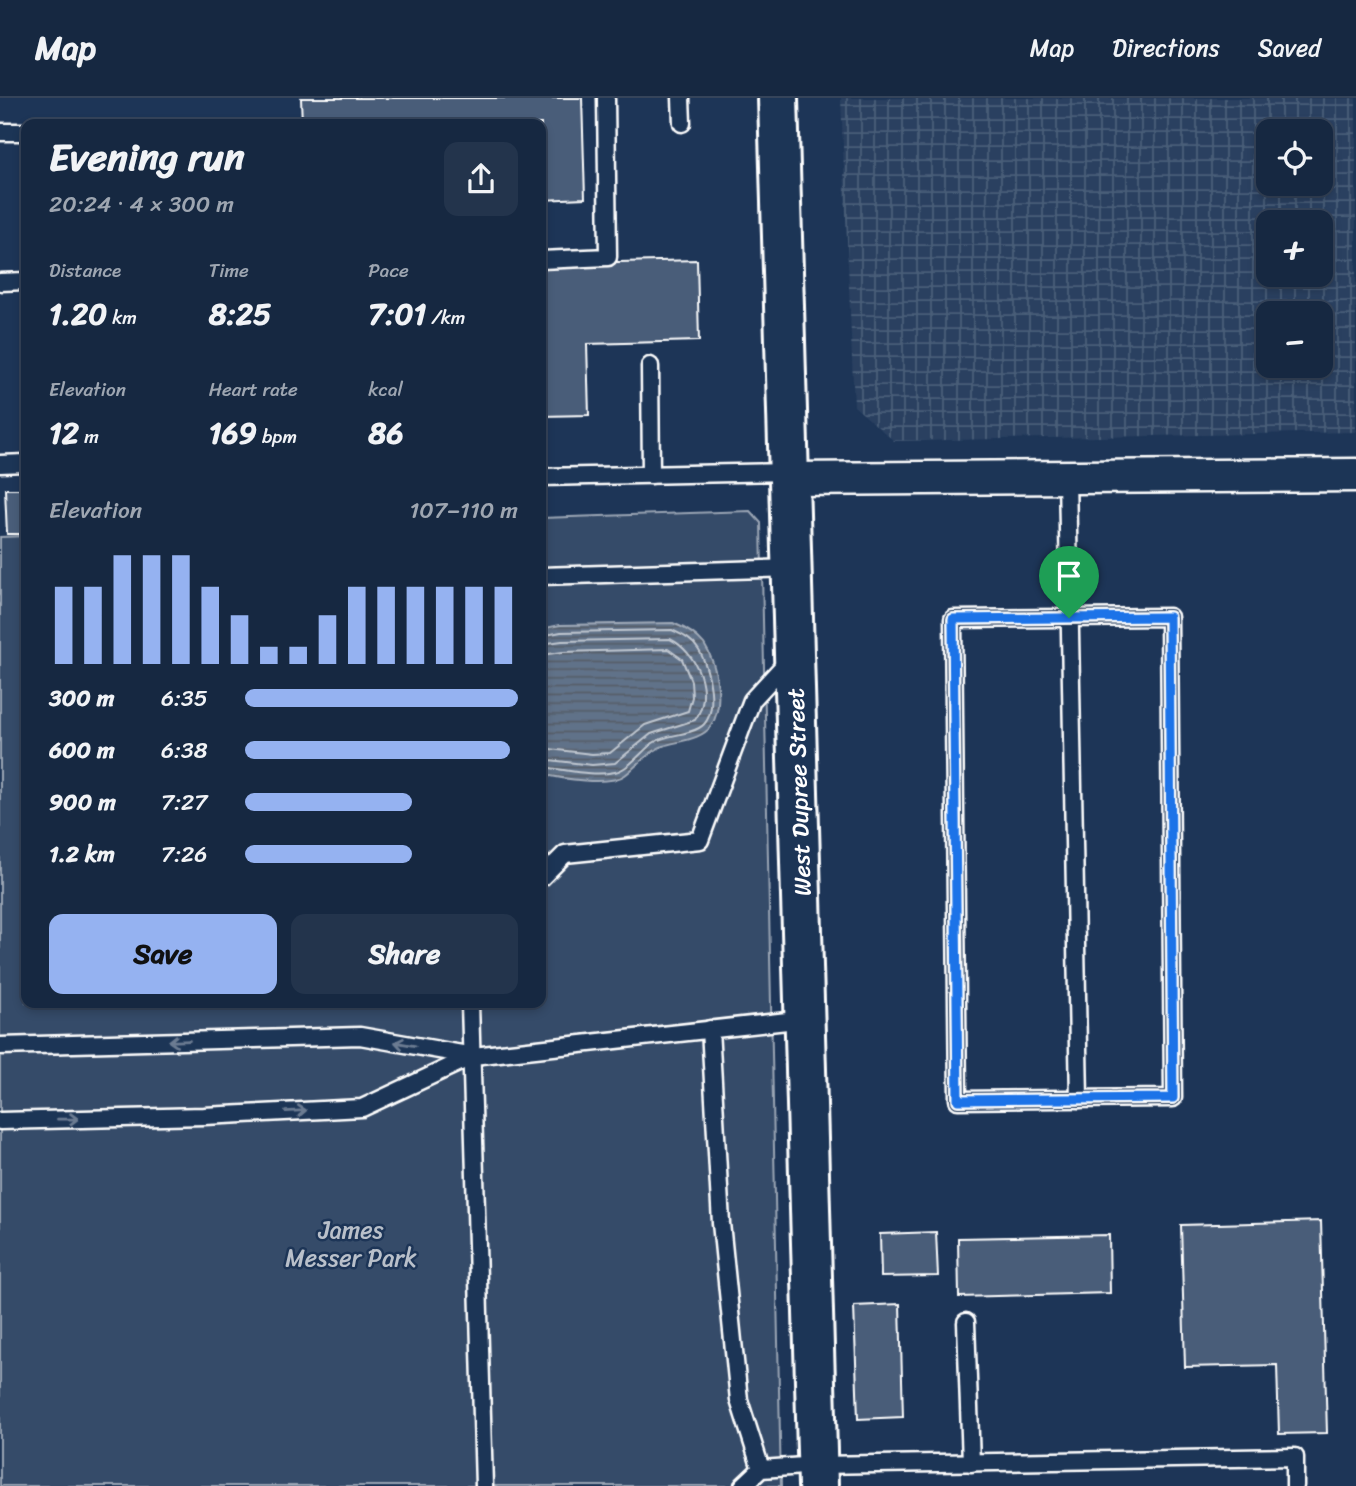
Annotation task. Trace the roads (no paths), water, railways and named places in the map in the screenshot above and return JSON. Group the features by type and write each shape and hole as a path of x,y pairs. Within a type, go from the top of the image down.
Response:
{"street":[{"name":"West Dupree Street","path":"778,98 818,1476"},
{"path":"789,476 1356,475"}],"lane":[{"path":"546,260 608,257 606,98"},
{"path":"681,98 682,123"},
{"path":"0,132 21,132"},
{"path":"0,282 21,281"},
{"path":"650,366 651,475"},
{"path":"0,464 21,463"},
{"path":"546,477 789,476"},
{"path":"1067,477 1079,1099"},
{"path":"546,576 792,568"},
{"path":"1169,617 1173,1098 958,1100 953,619 1069,618 1169,617"},
{"path":"546,873 565,854 700,840 752,700 795,654"},
{"path":"470,1008 484,1486"},
{"path":"0,1046 360,1036 472,1056 805,1018"},
{"path":"710,1029 721,1223 739,1401 761,1469"},
{"path":"0,1121 204,1116 362,1108 472,1056"},
{"path":"966,1322 971,1463"},
{"path":"761,1469 818,1476 971,1463 1295,1457 1295,1486"},
{"path":"743,1486 761,1469"}],"water":[{"path":"673,623 690,632 704,644 716,673 718,707 711,726 696,737 658,748 618,779 596,781 546,775 546,628 560,625"}],"park label":[{"name":"James Messer Park","path":"351,1244"}]}
